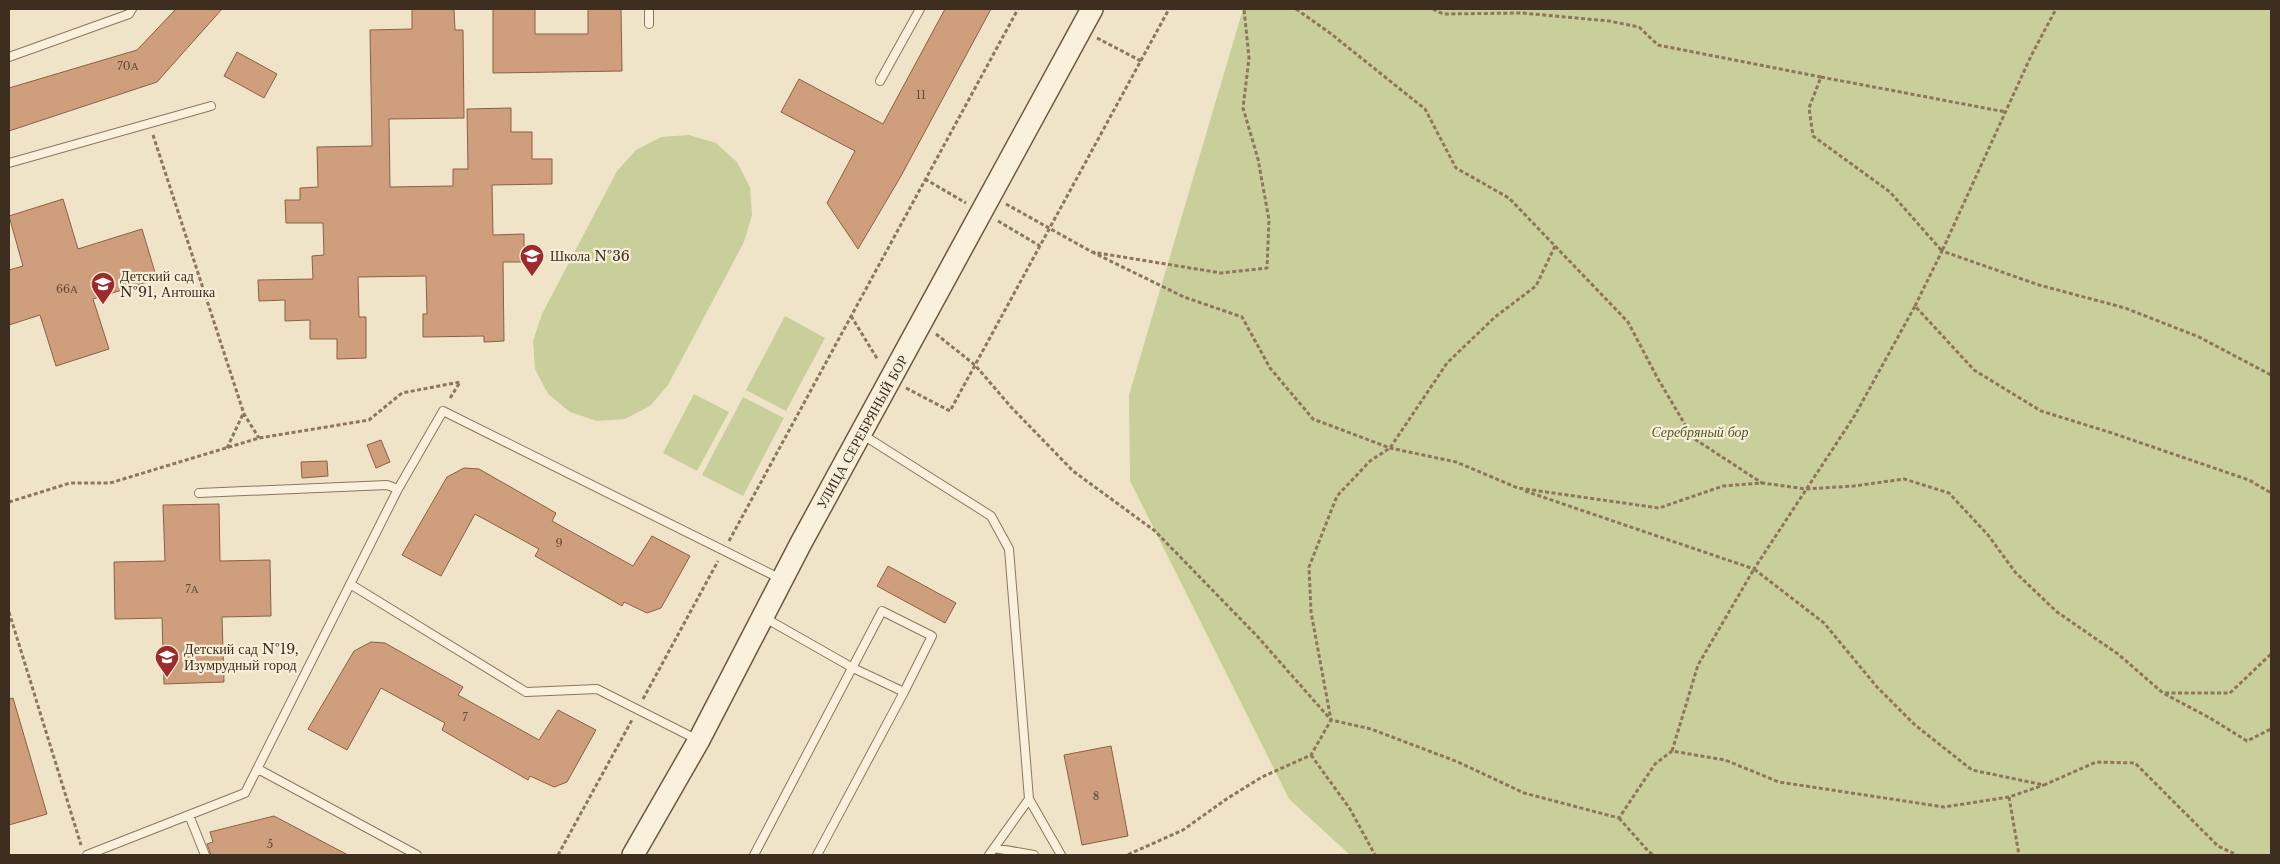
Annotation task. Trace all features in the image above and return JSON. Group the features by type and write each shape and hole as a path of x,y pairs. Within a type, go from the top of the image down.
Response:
{"street":[{"name":"УЛИЦА СЕРЕБРЯНЫЙ БОР","path":"633,855 699,740 861,434 1091,9"}],"lane":[{"path":"9,57 129,14 132,9"},
{"path":"649,9 649,24"},
{"path":"880,81 920,9"},
{"path":"9,163 211,106"},
{"path":"87,855 245,793 398,489 443,411 783,580"},
{"path":"861,434 991,516 1009,549 1028,799 1060,855"},
{"path":"199,493 387,486 398,489"},
{"path":"350,584 526,692 597,689 699,740"},
{"path":"754,855 854,668 882,611 932,636 817,855"},
{"path":"763,617 854,668 904,692"},
{"path":"258,769 417,855"},
{"path":"992,852 1028,799"},
{"path":"189,815 204,855"},
{"path":"992,852 1034,855"}],"path":[{"path":"558,855 1018,9"},
{"path":"851,316 890,380 950,411 1169,9"},
{"path":"1092,252 1221,273 1267,268 1269,220 1258,159 1243,108 1249,58 1244,9"},
{"path":"1296,9 1330,33 1426,109 1456,168 1508,198 1628,322 1658,379 1693,438 1763,483"},
{"path":"1433,9 1443,14 1522,13 1609,21 1639,27 1658,45 1733,61 2006,112"},
{"path":"1619,818 1654,764 1672,751 1698,665 1754,569 1855,415 1915,306 2031,56 2056,9"},
{"path":"1081,30 1141,61"},
{"path":"1820,77 1809,108 1813,136 1890,192 1942,251 2038,285 2125,308 2199,337 2271,375"},
{"path":"149,123 244,414 259,438"},
{"path":"991,196 1092,252 1184,297 1242,317 1270,368 1313,419 1390,448 1456,462 1518,488 1754,569 1824,624 1877,687 1915,725 1972,770 2044,785"},
{"path":"1127,855 1183,830 1228,798 1262,777 1311,755 1331,720 1311,612 1309,567 1337,496 1370,461 1390,448 1447,363 1496,317 1536,286 1555,246"},
{"path":"1915,306 1974,370 2041,411 2249,480 2271,493"},
{"path":"921,323 975,365 1011,407 1073,471 1155,531 1257,636 1331,720 1371,729 1458,762 1524,793 1619,818 1648,852 1654,855"},
{"path":"9,502 70,483 110,483 259,438 368,420 402,393 460,382 443,411"},
{"path":"227,448 244,414"},
{"path":"1518,488 1658,508 1723,486 1763,483 1806,489 1854,486 1904,479 1949,493 1988,535 2015,572 2057,612 2118,654 2163,693 2248,741 2271,729"},
{"path":"9,612 82,846"},
{"path":"2163,693 2230,693 2271,654"},
{"path":"1672,751 1724,760 1778,782 1944,807 2008,797 2044,785 2096,762 2134,763 2218,846 2237,855"},
{"path":"1311,755 1350,809 1375,855"},
{"path":"2008,797 2019,855"}],"green space":[{"name":"Серебряный бор","path":"1243,9 2271,9 2271,855 1350,855 1289,799 1130,481 1129,395"},
{"path":"689,135 716,143 737,162 750,187 752,215 744,242 668,385 650,406 625,419 597,421 570,412 548,394 535,369 533,341 542,314 617,171 636,150 661,137"},
{"path":"785,316 825,338 786,411 746,390"},
{"path":"694,394 729,412 697,471 663,453"},
{"path":"743,397 784,418 743,496 702,475"}],"building":[{"path":"176,9 222,9 157,82 9,131 9,88 137,50"},
{"path":"412,9 454,9 455,30 463,30 464,118 389,119 390,187 453,186 453,169 468,169 467,109 511,108 511,132 532,132 532,159 552,159 552,184 492,185 493,235 524,234 524,262 503,262 504,341 484,342 484,336 423,337 423,314 427,314 426,276 358,277 359,317 366,317 366,358 337,359 337,339 310,339 310,320 285,321 285,300 259,301 258,280 313,279 312,256 324,255 323,223 286,223 285,200 300,200 300,188 318,187 317,147 372,146 370,30 412,29"},
{"path":"493,9 535,9 535,34 588,34 588,9 621,9 622,71 493,73"},
{"path":"945,9 991,9 901,176 858,249 827,203 855,151 781,112 799,79 883,124"},
{"path":"237,52 277,74 264,98 224,76"},
{"path":"63,199 78,249 142,229 157,279 93,299 109,349 56,366 40,315 9,325 9,270 23,266 9,216"},
{"path":"381,440 390,462 376,468 367,445"},
{"path":"327,461 328,476 302,478 301,462"},
{"path":"464,468 479,469 556,513 552,521 633,566 652,536 690,556 661,608 647,613 624,602 622,606 535,556 539,549 475,514 441,576 402,555 447,477"},
{"path":"219,504 220,561 270,560 271,616 222,617 224,682 164,684 162,618 115,619 114,562 165,561 163,505"},
{"path":"888,566 956,603 945,623 877,586"},
{"path":"371,642 385,643 463,687 458,695 539,740 558,710 596,730 567,782 554,787 530,776 528,780 442,730 445,723 381,688 347,750 308,729 354,651"},
{"path":"13,698 47,814 9,825 9,699"},
{"path":"1111,746 1128,836 1082,845 1064,755"},
{"path":"274,816 348,855 211,855 207,844 213,842 210,832"}],"place":[{"name":"Школа №36","path":"532,277"},
{"name":"Детский сад №91, Антошка","path":"103,305"},
{"name":"Детский сад №19, Изумрудный город","path":"167,678"}]}
